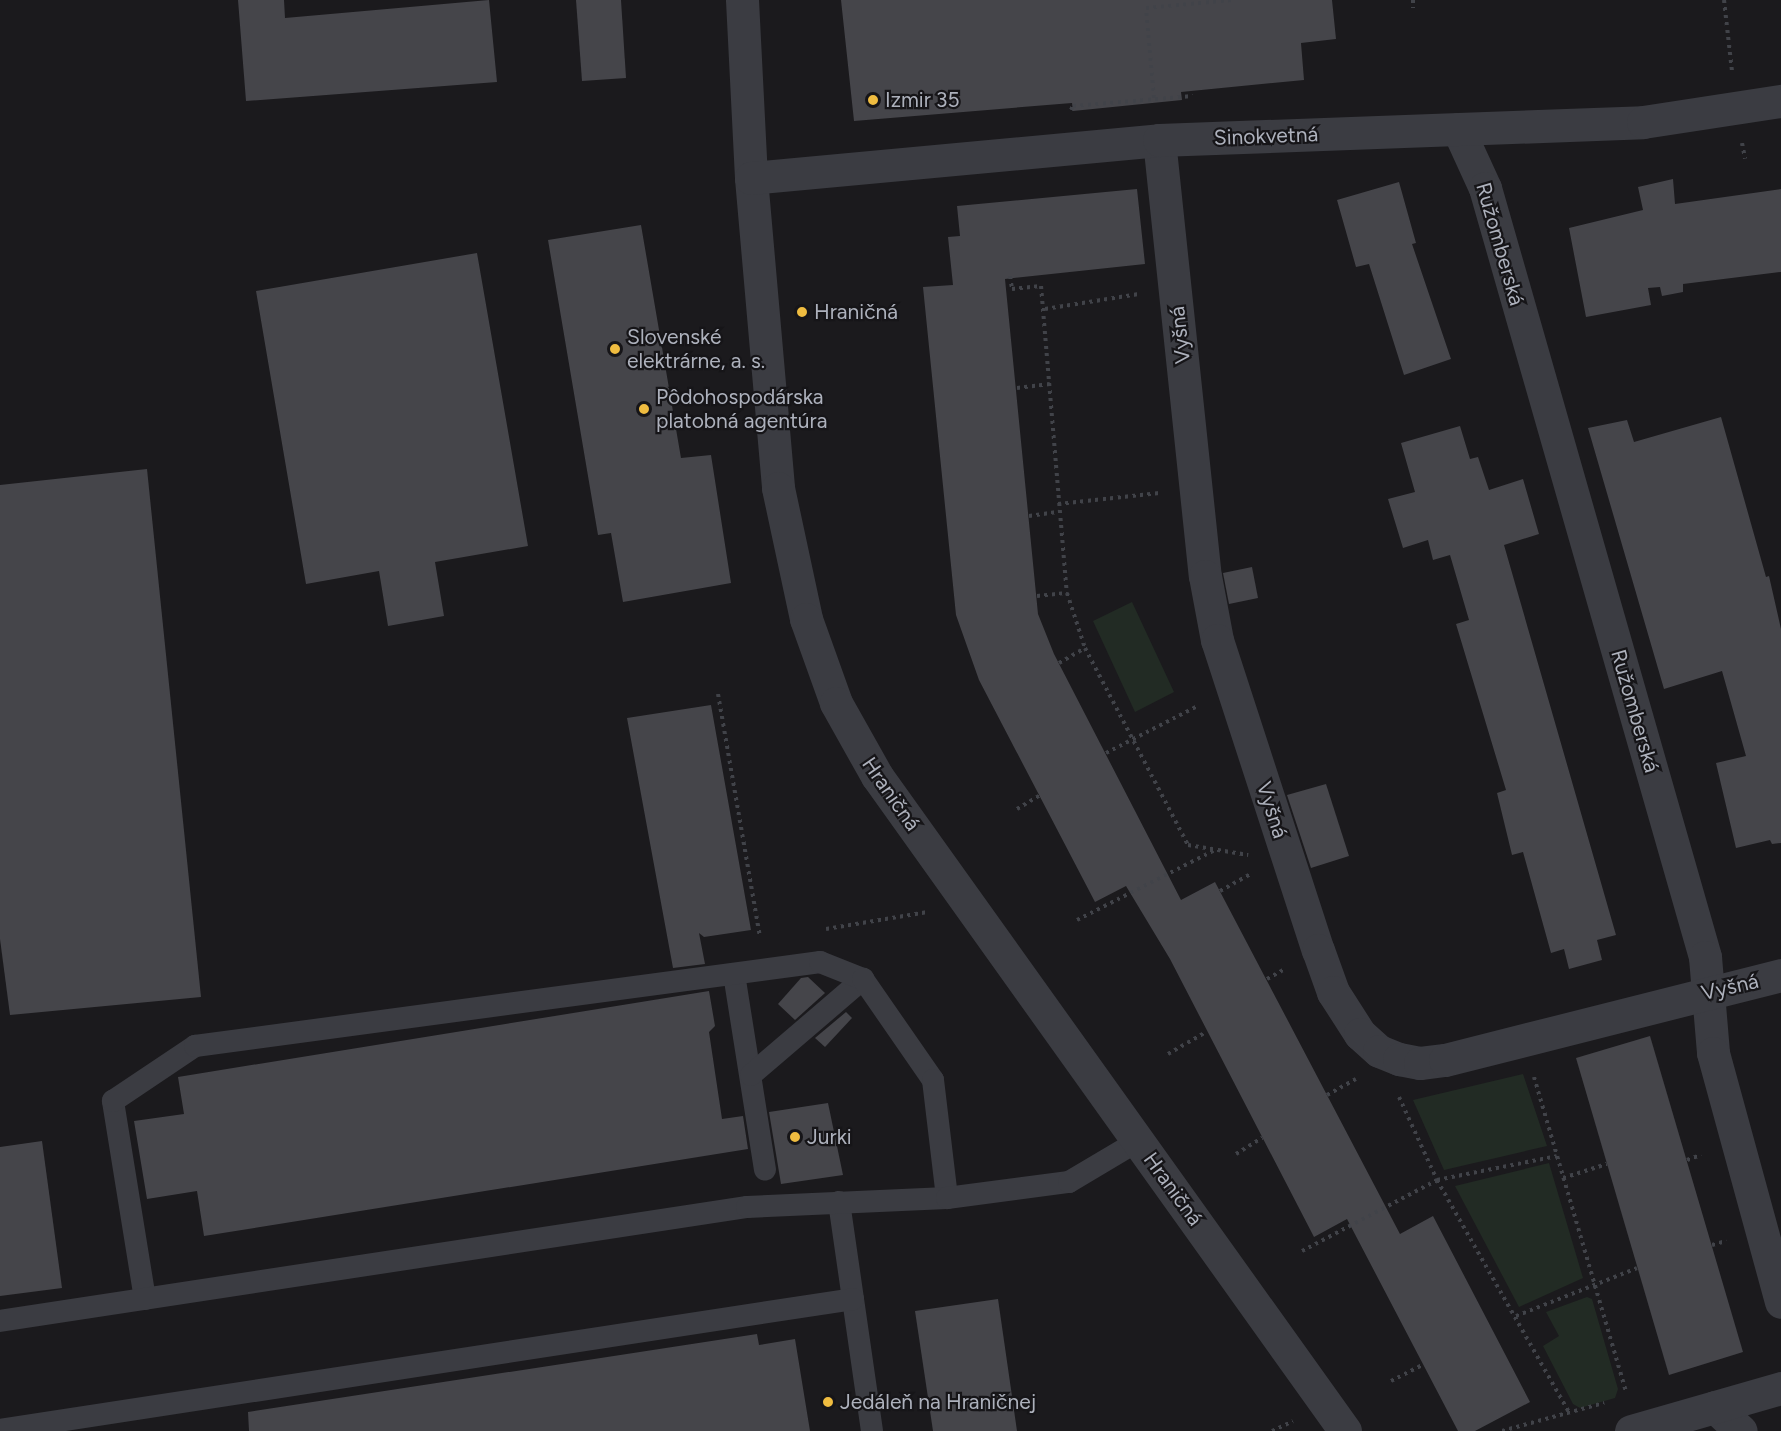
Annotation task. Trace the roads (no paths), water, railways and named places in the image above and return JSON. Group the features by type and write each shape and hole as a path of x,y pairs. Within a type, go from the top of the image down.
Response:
{"street":[{"name":"Hraničná","path":"742,0 751,178 778,488 797,586 820,663 846,724 877,776 1346,1431"},
{"name":"Sinokvetná","path":"751,178 1160,140 1643,122 1781,101"},
{"name":"Ružomberská","path":"1458,129 1485,188 1706,957 1713,1053 1781,1302"},
{"name":"Vyšná","path":"1160,140 1210,605 1239,710 1318,950 1347,1016 1379,1051 1420,1063 1781,975"},
{"path":"1631,1431 1781,1388"},
{"path":"1715,1407 1741,1431"}],"lane":[{"path":"145,1299 113,1101 195,1046 820,962 863,979 933,1080 947,1198"},
{"path":"734,974 765,1170"},
{"path":"750,1076 863,979"},
{"path":"0,1322 747,1207 947,1198 1069,1182 1138,1141"},
{"path":"839,1203 872,1431"},
{"path":"0,1430 852,1299"}],"place":[{"name":"Izmir 35","path":"873,100"},
{"name":"Hraničná","path":"802,312"},
{"name":"Slovenské elektrárne, a. s.","path":"615,349"},
{"name":"Pôdohospodárska platobná agentúra","path":"644,409"},
{"name":"Jurki","path":"795,1137"},
{"name":"Jedáleň na Hraničnej","path":"828,1402"}]}
